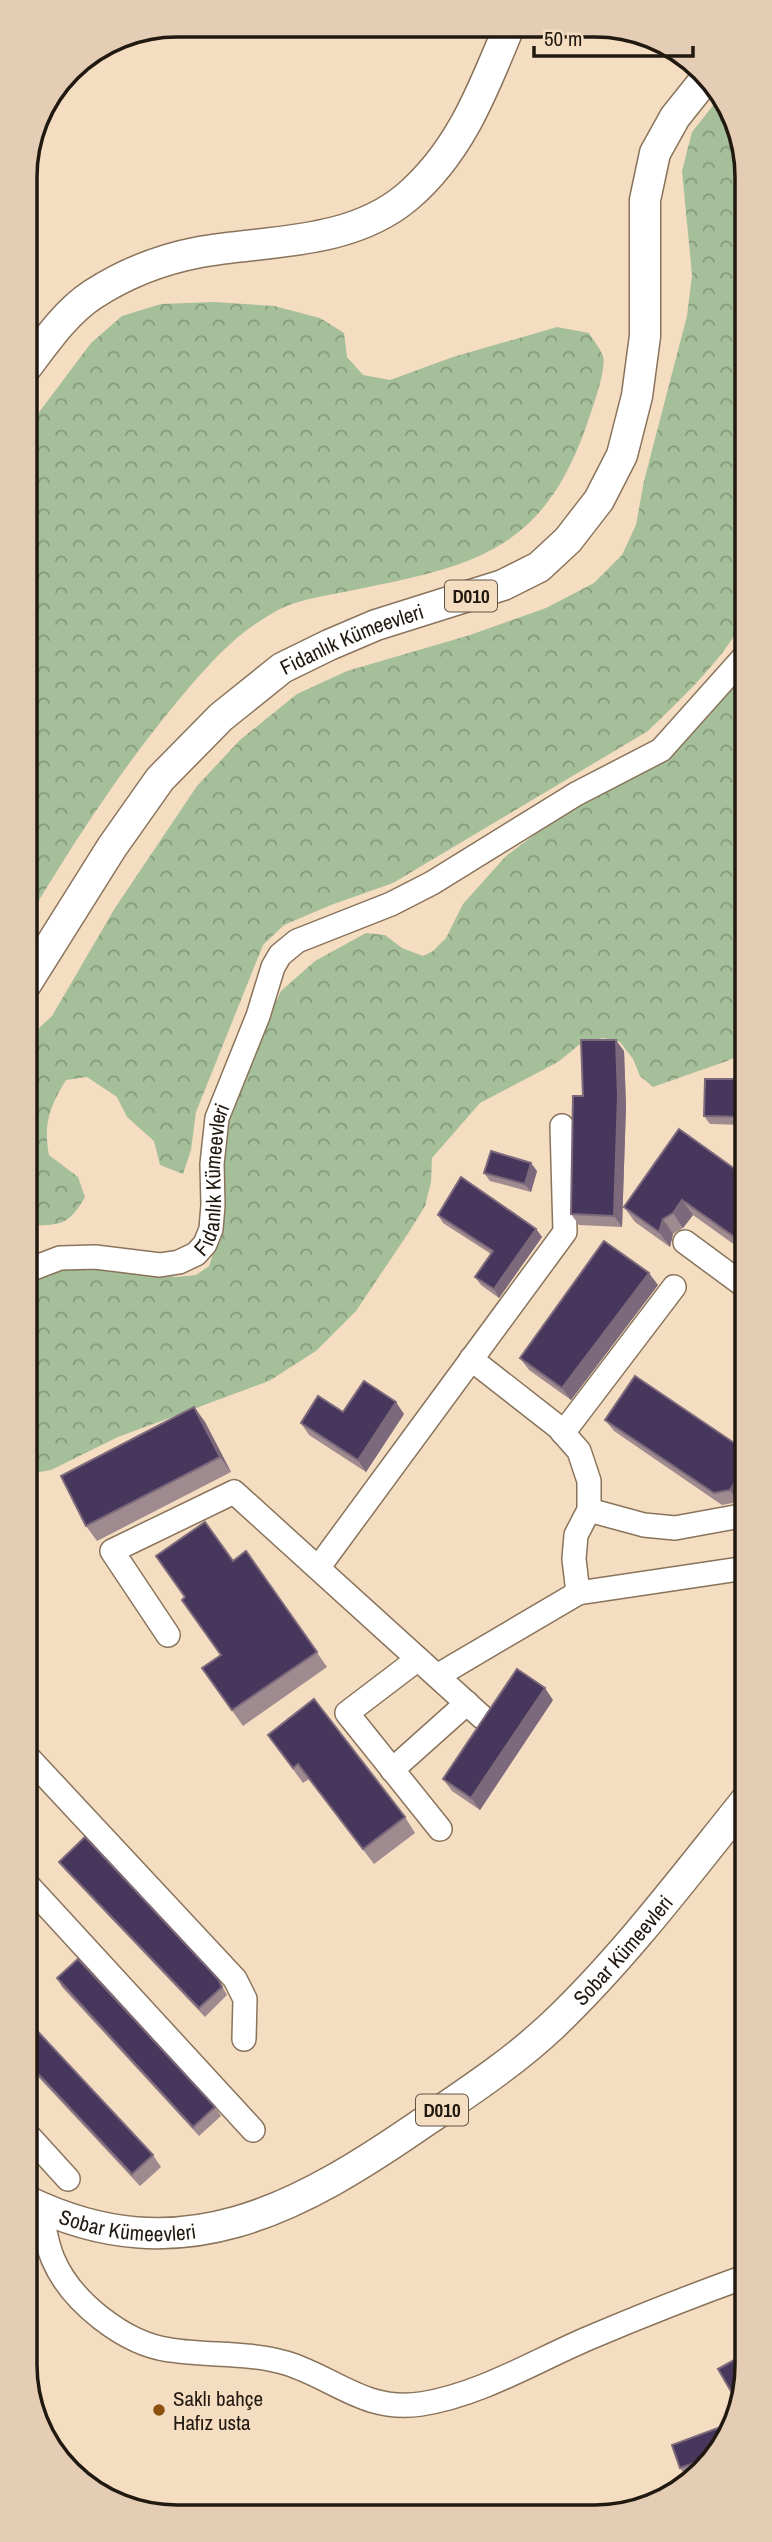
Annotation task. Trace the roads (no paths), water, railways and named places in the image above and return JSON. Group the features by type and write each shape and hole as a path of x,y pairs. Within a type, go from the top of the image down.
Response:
{"main road":[{"path":"37,353 55,329 91,296 137,271 198,253 292,240 357,227 405,199 432,173 463,132 505,37"},
{"name":"Fidanlık Kümeevleri","path":"37,966 112,847 160,779 221,717 282,668 329,645 376,625 503,586 539,567 568,540 599,500 622,454 638,396 645,336 645,200 655,153 675,117 701,84"},
{"name":"Sobar Kümeevleri","path":"37,2205 102,2229 135,2234 166,2234 202,2231 237,2223 320,2187 389,2147 504,2067 553,2025 606,1970 735,1814"}],"street":[{"name":"Fidanlık Kümeevleri","path":"37,1267 60,1258 95,1257 160,1265 179,1262 196,1254 205,1244 211,1229 214,1205 212,1164 218,1118 273,967 280,955 297,941 391,904 432,883 576,794 661,750 735,667"},
{"path":"318,1568 565,1232 562,1126"},
{"path":"685,1242 735,1279"},
{"path":"563,1433 674,1287"},
{"path":"471,1359 563,1433 579,1451 589,1481 589,1510 576,1535 574,1559 578,1593"},
{"path":"168,1635 111,1551 234,1492 475,1710 392,1770"},
{"path":"589,1510 644,1525 676,1528 735,1518"},
{"path":"437,1676 578,1593 735,1570"},
{"path":"418,1659 347,1713 440,1829"},
{"path":"37,1767 235,1979 245,1999 244,2039"},
{"path":"37,1895 253,2130"},
{"path":"37,2145 68,2179"},
{"name":"Sobar Kümeevleri","path":"37,2213 53,2260 64,2279 90,2308 132,2339 150,2347 282,2362 308,2370 357,2397 385,2403 418,2404 440,2400 494,2381 590,2338 735,2281"}],"place":[{"name":"Saklı bahçe Hafız usta","path":"159,2410"}]}
